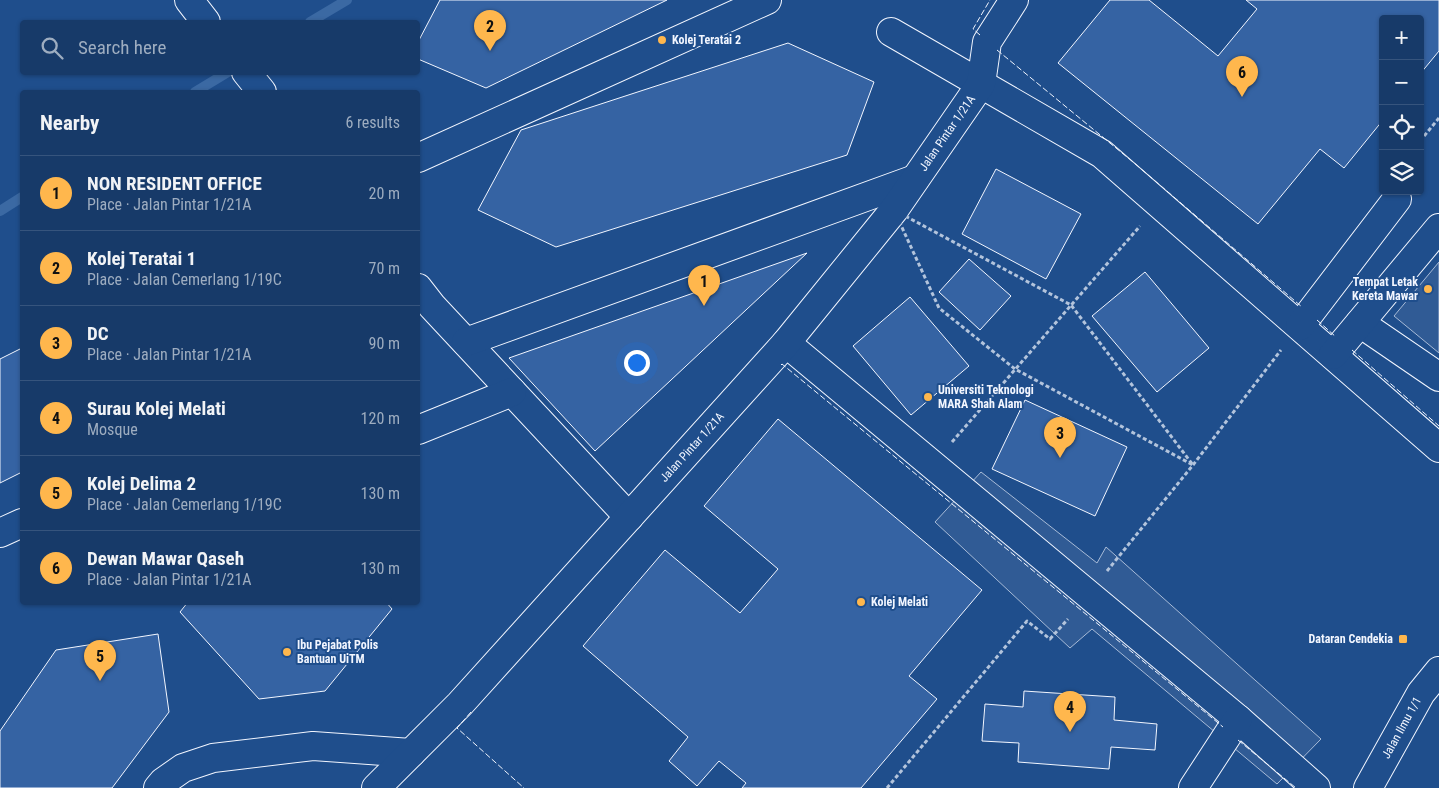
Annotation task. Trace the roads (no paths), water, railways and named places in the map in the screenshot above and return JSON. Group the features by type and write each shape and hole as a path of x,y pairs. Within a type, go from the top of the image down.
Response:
{"street":[{"path":"190,0 205,20"},
{"path":"420,157 766,0"},
{"path":"981,84 987,42 1014,0"},
{"path":"891,32 1102,154 1439,448"},
{"path":"248,75 260,90"},
{"name":"Jalan Pintar 1/21A","path":"376,788 460,704 786,343 894,210 981,84"},
{"path":"466,342 915,180"},
{"path":"1300,326 1397,199"},
{"path":"1333,355 1439,228"},
{"path":"422,303 466,342 629,517"},
{"path":"1360,323 1439,377"},
{"path":"786,343 1238,720 1316,788"},
{"path":"420,429 512,392"},
{"path":"0,534 20,524"},
{"name":"Jalan Ilmu 1/1","path":"1368,788 1430,698 1439,671"},
{"path":"1193,788 1238,720"},
{"path":"158,788 163,782 183,768 214,758 313,746 412,753"}],"waterway":[{"path":"313,20 347,0"},
{"path":"198,90 223,75"},
{"path":"0,211 20,198"}],"place":[{"name":"Kolej Teratai 2","path":"662,40"},
{"name":"Kolej Teratai 1","path":"490,51"},
{"name":"Dewan Mawar Qaseh","path":"1242,97"},
{"name":"Tempat Letak Kereta Mawar","path":"1428,289"},
{"name":"NON RESIDENT OFFICE","path":"704,306"},
{"name":"Universiti Teknologi MARA Shah Alam","path":"928,397"},
{"name":"DC","path":"1060,458"},
{"name":"Kolej Melati","path":"861,602"},
{"name":"Dataran Cendekia","path":"1403,639"},
{"name":"Ibu Pejabat Polis Bantuan UiTM","path":"287,652"},
{"name":"Kolej Delima 2","path":"100,681"},
{"name":"Surau Kolej Melati","path":"1070,732"}]}
